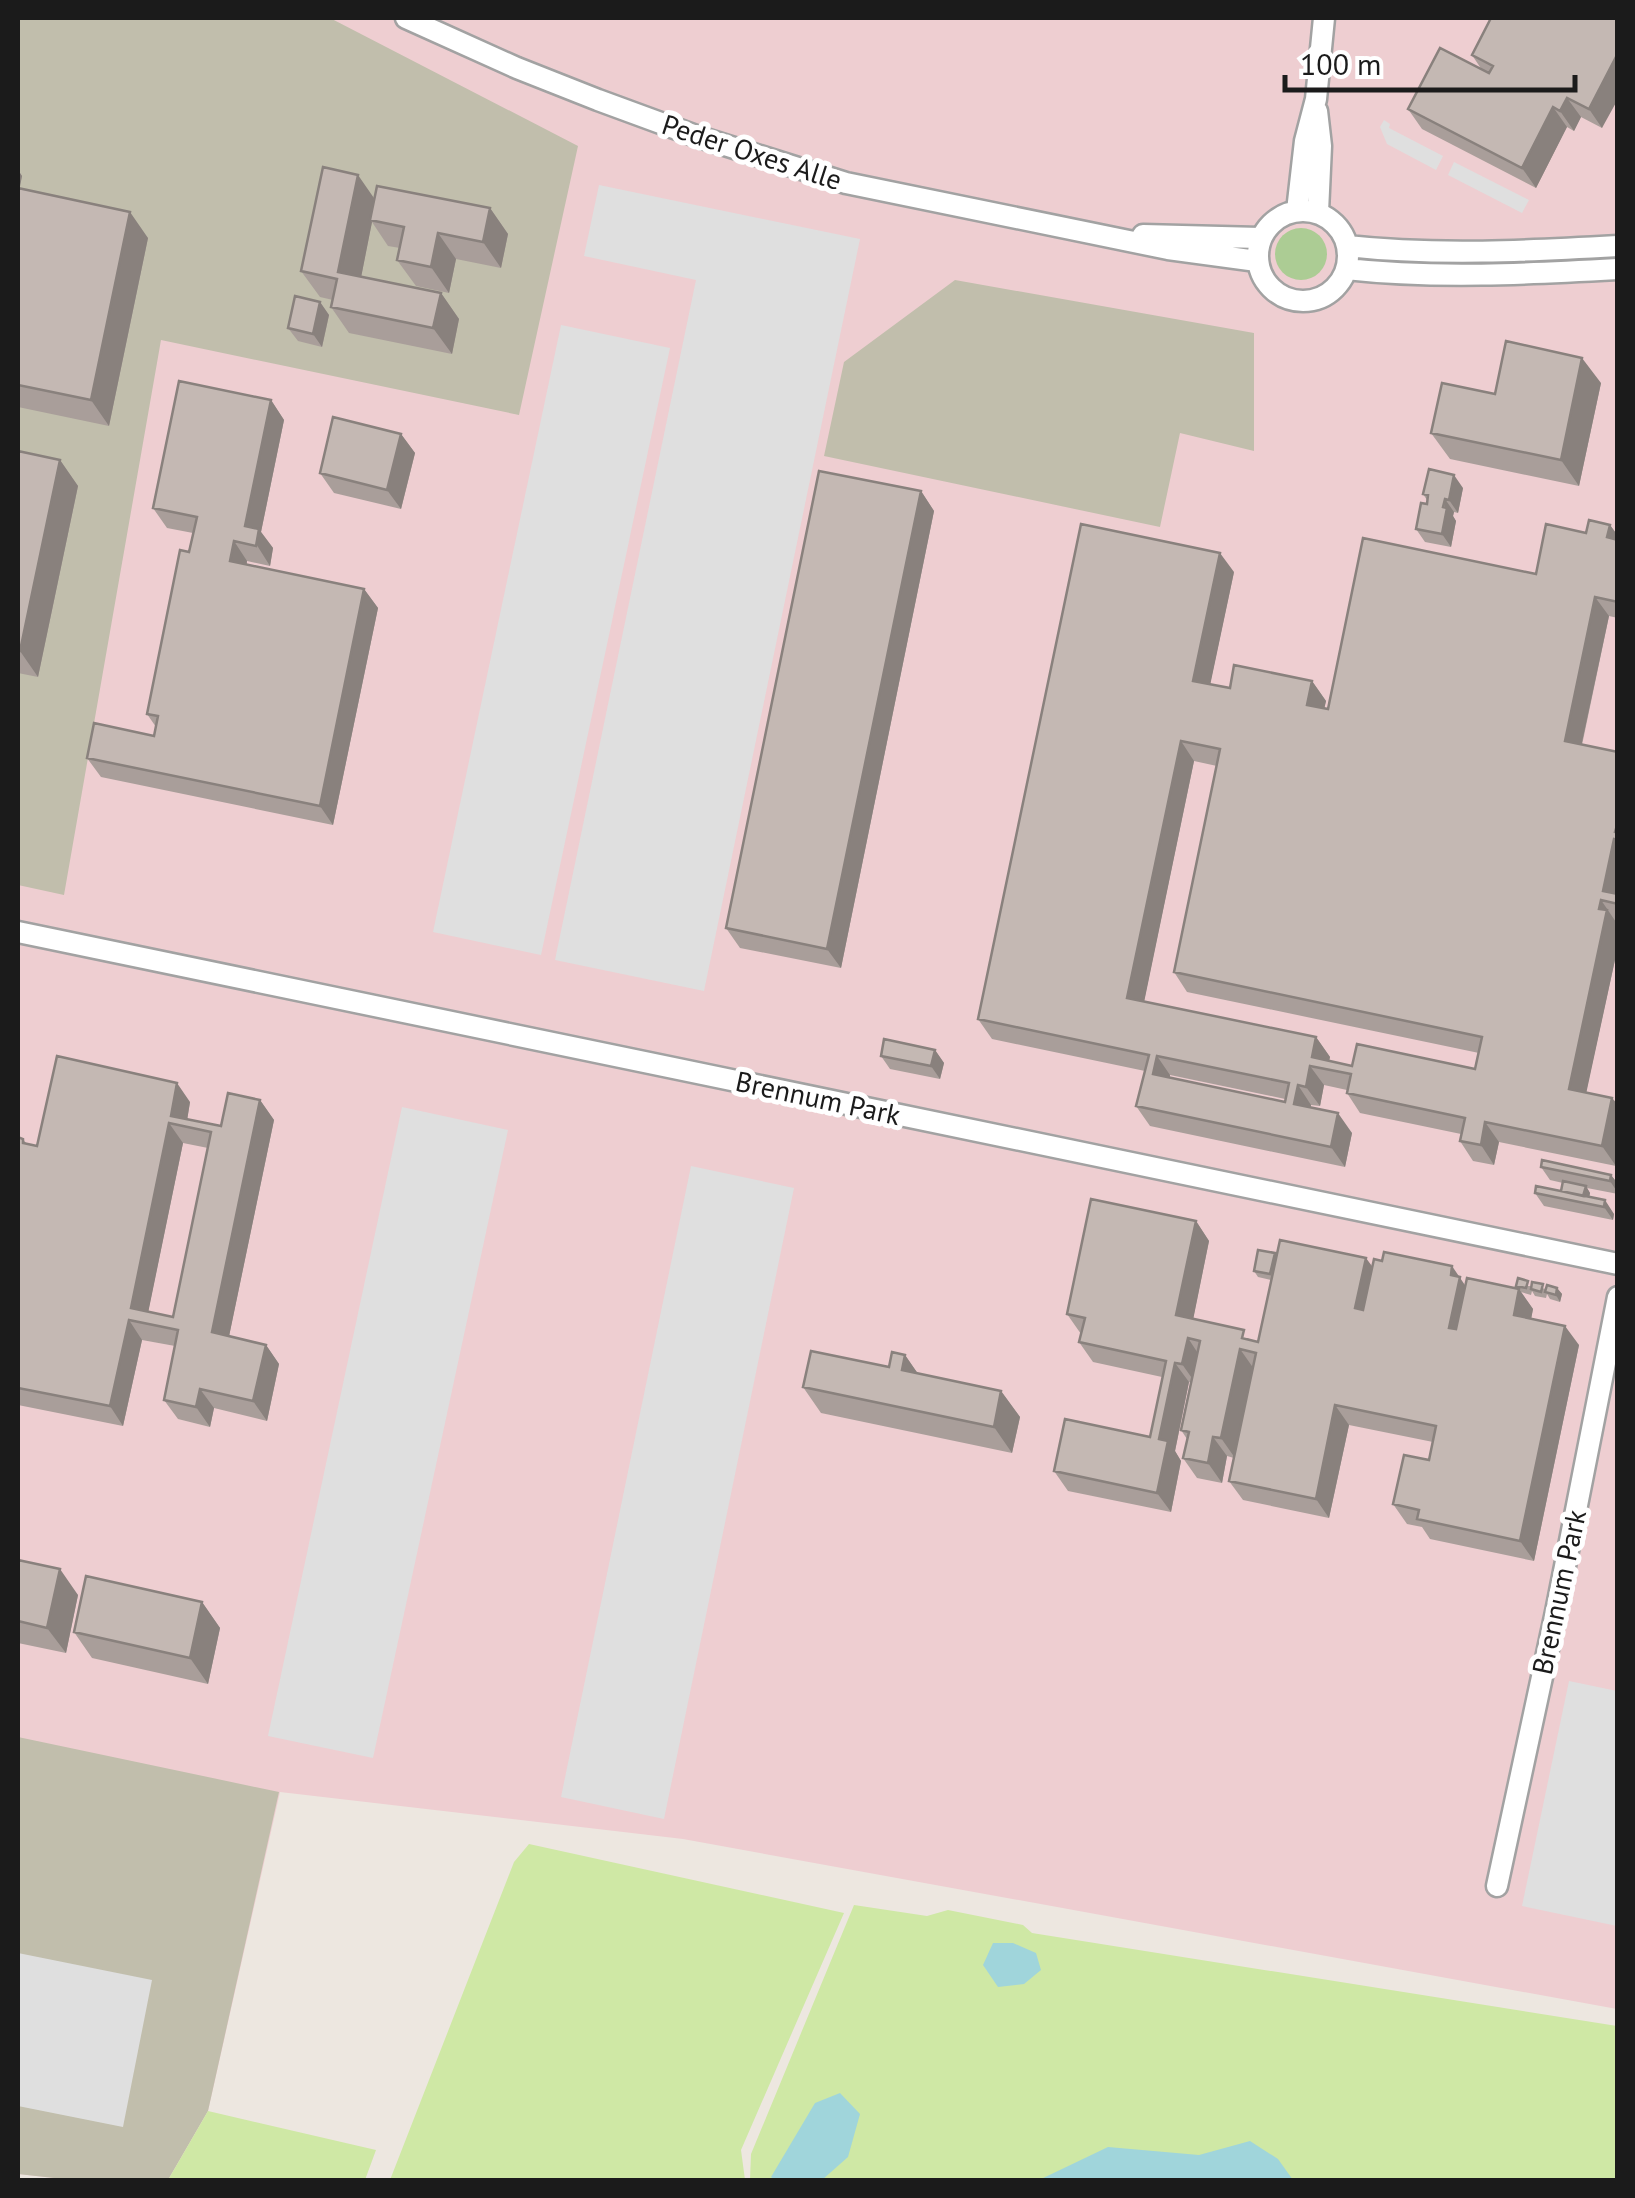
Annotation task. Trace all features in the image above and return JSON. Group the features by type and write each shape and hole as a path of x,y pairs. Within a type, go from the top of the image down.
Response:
{"street":[{"name":"Peder Oxes Alle","path":"406,18 598,100 696,136 846,183 1168,249 1257,260"},
{"path":"1307,212 1305,142 1316,99 1324,18"},
{"path":"1307,212 1331,220 1348,246 1346,269 1340,282 1331,292 1305,302 1291,300 1268,286 1257,260 1260,238 1269,224 1282,215 1307,212"},
{"name":"Peder Oxes Alle","path":"1114,236 1260,238"},
{"path":"1348,246 1391,250 1618,246"},
{"path":"1346,269 1390,274 1536,274 1618,269"},
{"name":"Brennum Park","path":"18,932 1618,1264"},
{"name":"Brennum Park","path":"1497,1886 1618,1297"}],"shaded area":[{"path":"18,18 1617,18 1617,2009 683,1839 280,1792 208,2111 168,2180 72,2180 18,2174"},
{"path":"18,18 330,18 578,146 519,415 161,340 64,895 18,885"},
{"path":"1384,120 1389,128 1443,156 1436,170 1387,144 1380,127"},
{"path":"1454,162 1529,200 1522,213 1448,175"},
{"path":"599,185 860,239 704,991 555,960 696,280 584,256"},
{"path":"955,280 1254,333 1254,451 1180,433 1160,527 824,456 844,362"},
{"path":"561,325 670,348 541,955 433,932"},
{"path":"402,1107 508,1130 373,1758 268,1736"},
{"path":"691,1166 794,1188 664,1819 561,1797"},
{"path":"1569,1681 1617,1691 1617,1926 1522,1906"},
{"path":"18,1737 279,1792 208,2111 168,2180 72,2180 18,2174"},
{"path":"18,1953 152,1980 123,2127 18,2106"}],"green space":[{"path":"1301,228 1320,235 1327,254 1320,273 1301,280 1282,273 1275,254 1282,235"},
{"path":"529,1844 844,1913 741,2150 745,2180 390,2180 514,1862"},
{"path":"854,1905 927,1916 948,1910 1023,1925 1032,1933 1617,2026 1617,2180 750,2180 751,2154"},
{"path":"208,2111 376,2150 365,2180 168,2180"}],"water":[{"path":"993,1943 1013,1943 1036,1953 1041,1970 1024,1984 998,1987 983,1965"},
{"path":"840,2093 860,2114 848,2157 822,2180 771,2177 815,2103"},
{"path":"1250,2141 1278,2159 1293,2180 1039,2180 1108,2147 1199,2155"}],"building":[{"path":"1491,18 1618,18 1618,53 1589,109 1567,98 1560,111 1553,107 1522,168 1408,109 1440,48 1489,73 1493,66 1472,55"},
{"path":"323,167 358,175 338,272 441,293 433,328 331,307 337,279 301,271"},
{"path":"377,186 490,208 483,242 438,233 431,267 397,260 404,227 370,220"},
{"path":"18,188 130,212 91,400 18,385"},
{"path":"295,296 320,302 313,334 288,328"},
{"path":"1506,341 1582,358 1561,460 1431,433 1442,383 1495,394"},
{"path":"179,381 271,400 245,526 259,529 256,546 234,541 230,561 364,589 320,806 87,758 94,723 154,736 158,716 147,714 180,550 189,552 197,517 153,508"},
{"path":"333,417 401,434 387,490 320,473"},
{"path":"18,451 60,460 20,651 18,651"},
{"path":"1429,469 1454,475 1449,500 1445,499 1443,507 1447,508 1442,534 1416,529 1421,503 1427,504 1428,495 1423,494"},
{"path":"819,471 921,491 827,949 726,928"},
{"path":"1589,520 1610,525 1607,537 1618,540 1618,602 1595,597 1565,741 1618,752 1618,840 1614,839 1603,891 1618,894 1618,904 1601,900 1599,909 1607,910 1569,1089 1612,1098 1602,1146 1485,1122 1481,1145 1460,1141 1465,1118 1347,1093 1351,1074 1310,1066 1306,1087 1298,1085 1294,1104 1338,1113 1331,1147 1136,1106 1149,1055 978,1019 1081,524 1220,553 1193,681 1230,688 1234,665 1312,681 1307,705 1328,709 1363,538 1536,574 1546,524 1586,533","holes":["1181,741 1220,749 1174,972 1482,1037 1475,1069 1357,1044 1352,1066 1312,1057 1316,1037 1127,998","1157,1056 1289,1083 1285,1102 1153,1074"]},
{"path":"884,1039 935,1050 931,1066 881,1056"},
{"path":"57,1056 177,1083 171,1116 221,1126 228,1093 260,1100 212,1332 266,1345 253,1401 200,1389 196,1407 164,1400 178,1330 129,1320 110,1406 18,1388 18,1137 23,1143 37,1146","holes":["169,1123 211,1132 173,1317 131,1308"]},
{"path":"1542,1160 1611,1175 1610,1181 1541,1167"},
{"path":"1563,1181 1586,1186 1583,1196 1561,1191"},
{"path":"1536,1186 1605,1200 1604,1207 1535,1193"},
{"path":"1091,1199 1196,1221 1176,1315 1244,1330 1242,1338 1258,1342 1280,1240 1366,1258 1355,1308 1363,1310 1374,1259 1382,1261 1384,1252 1452,1266 1451,1275 1460,1277 1449,1328 1456,1329 1467,1278 1519,1289 1514,1315 1565,1326 1520,1541 1417,1519 1419,1510 1393,1504 1404,1455 1429,1460 1436,1426 1335,1405 1316,1499 1229,1481 1256,1353 1240,1349 1221,1438 1213,1437 1208,1463 1183,1458 1189,1432 1181,1430 1200,1341 1188,1338 1182,1364 1175,1363 1159,1439 1168,1441 1157,1493 1054,1471 1065,1419 1150,1437 1166,1361 1079,1342 1085,1318 1067,1314"},
{"path":"1258,1250 1275,1253 1270,1274 1254,1271"},
{"path":"1518,1278 1528,1281 1526,1288 1516,1286"},
{"path":"1532,1282 1543,1284 1541,1292 1531,1289"},
{"path":"1547,1285 1557,1288 1556,1295 1545,1292"},
{"path":"811,1351 889,1367 892,1352 905,1355 902,1370 1001,1391 994,1427 803,1387"},
{"path":"18,1560 60,1569 47,1628 18,1621"},
{"path":"86,1576 202,1602 190,1658 74,1632"}]}
